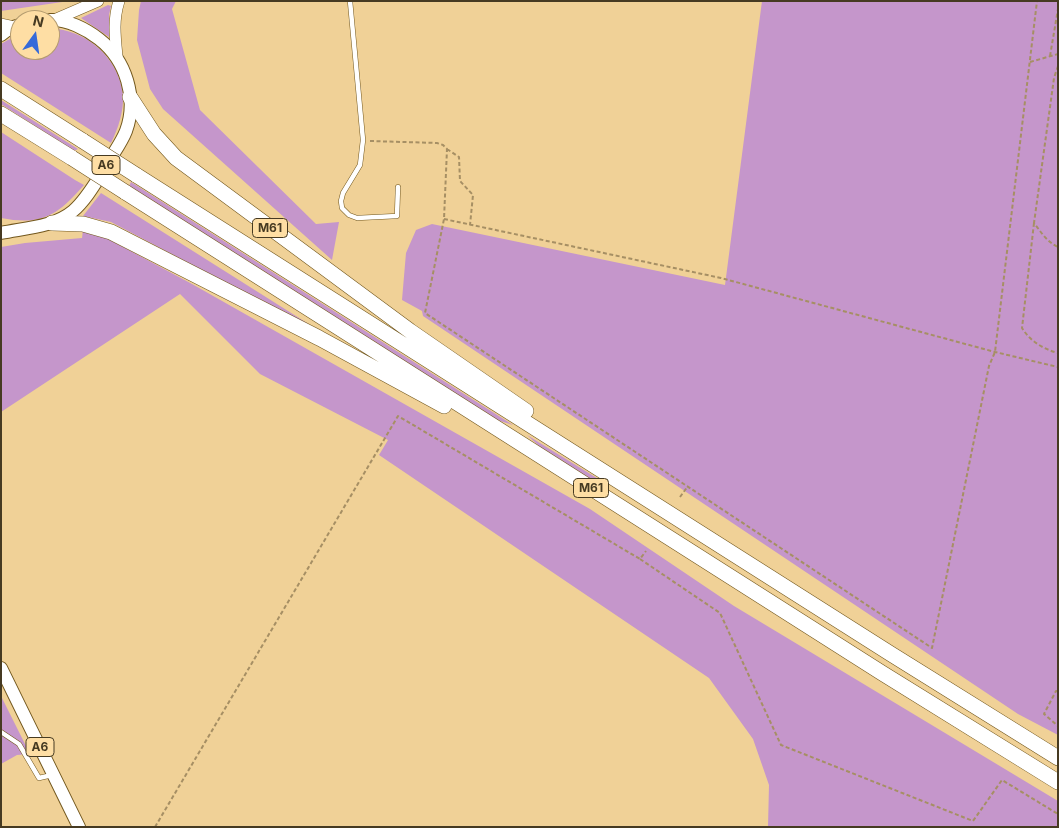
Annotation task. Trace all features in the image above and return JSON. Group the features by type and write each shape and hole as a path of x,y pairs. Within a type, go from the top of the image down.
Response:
{"highway":[{"name":"M61","path":"1,89 1058,758"},
{"name":"M61","path":"130,97 154,134 176,158 364,297 506,396 626,486"},
{"name":"M61","path":"1,114 882,673 1058,782"},
{"name":"M61","path":"52,223 83,224 111,232 319,338 564,471"}],"main road":[{"name":"A6","path":"1,233 52,223 73,211 98,180 125,132 130,115 130,97 125,73 117,56 88,31 72,24 60,22"},
{"name":"A6","path":"1,226 17,230"},
{"name":"A6","path":"1,668 79,827"}],"street":[{"path":"60,17 98,1"},
{"path":"117,56 114,27 119,1"}],"lane":[{"path":"350,1 363,140 360,165 343,193 342,208 349,215 357,218 397,216 398,187"},
{"path":"1,732 19,744 39,778 54,774"}],"path":[{"path":"446,149 444,219 425,313 932,648 989,366 995,352 1037,1"},
{"path":"1050,56 1058,9"},
{"path":"1030,62 1058,54"},
{"path":"1058,66 1054,78 1034,223 1022,328 1028,338 1038,345 1058,353"},
{"path":"363,140 436,143 459,157 460,181 473,195 470,225"},
{"path":"444,219 721,278 995,352 1058,366"},
{"path":"1034,223 1047,239 1058,247"},
{"path":"155,827 398,416 640,559 720,613 781,745 974,821 1002,780 1058,814"},
{"path":"680,497 688,486"},
{"path":"640,559 646,551"},
{"path":"1058,691 1056,691 1044,714 1058,726"}],"shaded area":[{"path":"1,1 69,1 1,11"},
{"path":"141,1 176,1 172,9 200,110 316,224 339,222 332,260 163,109 150,89 137,40"},
{"path":"762,1 1058,1 1058,735 1018,714 423,316 422,311 402,300 406,253 416,230 432,224 725,285"},
{"path":"108,5 111,6 109,37 81,18"},
{"path":"60,30 76,34 98,48 115,69 123,95 120,120 111,143 1,73 1,44 10,39 10,60 60,60"},
{"path":"1,100 78,149 74,151 1,104"},
{"path":"1,132 84,185 66,204 48,216 28,220 1,218"},
{"path":"131,182 513,425 497,420 129,186"},
{"path":"101,193 334,340 111,222 83,216"},
{"path":"83,230 97,233 192,284 590,509 734,606 1058,801 1058,827 768,827 769,785 753,739 709,678 379,455 388,440 260,374 180,294 1,412 1,247 82,238"},
{"path":"527,435 600,480 594,481 539,446"},
{"path":"1,696 30,754 17,755 1,764"}]}
